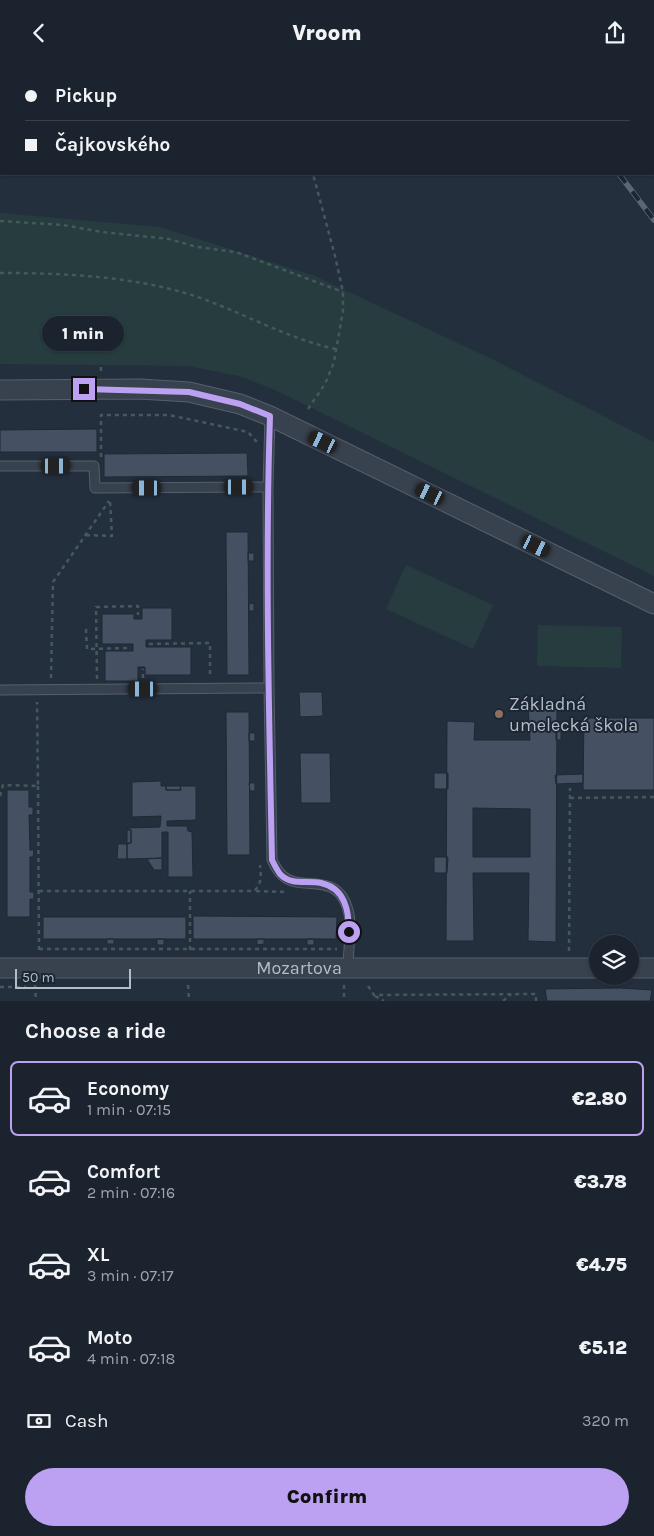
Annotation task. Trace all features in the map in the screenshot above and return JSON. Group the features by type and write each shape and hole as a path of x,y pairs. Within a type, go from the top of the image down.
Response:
{"street":[{"path":"0,390 140,389 189,392 240,404 270,416 654,604"},
{"name":"Mozartova","path":"0,967 38,958 348,979 589,969"},
{"path":"639,968 654,968"}],"lane":[{"path":"270,416 268,487 272,860 280,874 294,882 321,883 334,889 345,901 349,916 348,979"},
{"path":"0,466 94,466 95,488 268,487"},
{"path":"0,690 269,688"}],"path":[{"path":"308,409 325,383 334,362 343,311 343,292 313,175"},
{"path":"0,221 63,225 102,232 169,239 197,247 236,252 343,292"},
{"path":"0,273 30,273 156,285 188,294 268,327 336,349"},
{"path":"94,466 101,457 101,415 169,415 201,420 248,432 257,442 257,451"},
{"path":"86,535 112,536 110,488"},
{"path":"51,689 53,581 110,499"},
{"path":"95,689 96,607 138,606 138,615"},
{"path":"86,629 87,649 130,648"},
{"path":"150,644 210,643 210,688"},
{"path":"37,690 38,958 190,949 348,949"},
{"path":"0,796 3,785 38,786"},
{"path":"569,956 570,788"},
{"path":"570,798 654,797"},
{"path":"254,891 261,881 260,861"},
{"path":"39,891 254,891 287,893"},
{"path":"190,891 190,949"},
{"path":"334,985 348,979"},
{"path":"344,1001 348,979"},
{"path":"362,985 368,985 374,995 384,1001"},
{"path":"179,986 188,986"},
{"path":"0,987 35,987"},
{"path":"503,1001 511,994"},
{"path":"374,995 536,994 536,1001"}],"green space":[{"path":"0,213 160,227 315,276 496,361 654,442 654,576 275,390 239,376 188,366 0,364"},
{"path":"406,565 493,605 473,649 386,609"},
{"path":"538,625 622,627 621,668 537,666"}],"building":[{"path":"97,429 97,452 0,452 0,430"},
{"path":"247,453 248,476 104,477 104,454"},
{"path":"226,532 248,532 249,675 227,675"},
{"path":"248,553 254,553 254,561 248,561"},
{"path":"254,603 254,611 249,611 249,604"},
{"path":"142,608 172,608 172,640 146,640 146,647 191,647 191,675 145,675 145,667 138,667 138,681 105,681 105,651 133,651 133,644 102,644 102,614 134,614 134,619 142,619"},
{"path":"299,692 322,692 323,716 300,717"},
{"path":"528,705 557,705 556,942 528,941 529,873 473,873 474,941 446,941 447,721 475,722 474,740 530,740","holes":["473,808 530,809 530,857 473,857"]},
{"path":"226,712 249,712 250,855 227,855"},
{"path":"584,718 654,718 654,790 583,790"},
{"path":"556,731 561,731 561,740 556,740"},
{"path":"249,733 255,733 255,741 249,741"},
{"path":"300,753 330,753 331,803 301,803"},
{"path":"434,773 448,773 448,789 434,789"},
{"path":"583,774 583,783 556,784 555,775"},
{"path":"161,781 161,786 166,786 166,790 181,790 180,786 196,786 196,820 167,821 167,826 187,826 188,831 192,832 193,877 168,877 168,832 162,832 162,858 127,859 127,844 131,843 131,830 127,828 160,827 161,816 132,817 132,782"},
{"path":"249,783 255,783 255,791 250,791"},
{"path":"166,786 180,786 181,790 166,790"},
{"path":"7,790 29,790 29,807 33,807 33,815 29,815 30,850 34,850 33,857 30,857 30,892 34,892 34,899 30,899 30,917 7,917"},
{"path":"127,830 131,830 131,843 127,843"},
{"path":"118,844 127,844 127,859 117,859"},
{"path":"434,857 448,857 447,873 434,873"},
{"path":"162,858 162,870 154,870 147,859"},
{"path":"193,916 337,917 336,939 193,939"},
{"path":"43,917 186,917 186,939 43,939"},
{"path":"107,939 114,939 114,944 107,944"},
{"path":"157,939 164,939 164,945 157,945"},
{"path":"257,939 264,939 264,944 257,945"},
{"path":"307,939 314,939 314,945 307,945"},
{"path":"620,988 652,990 650,1001 547,1001 545,989"}],"railway":[{"path":"620,175 654,220"}],"place":[{"name":"Základná umelecká škola","path":"499,714"}],"route":[{"path":"84,389 140,389 189,392 240,404 270,416 268,487 272,860 280,874 294,882 321,883 334,889 345,901 349,916 349,932"}]}
